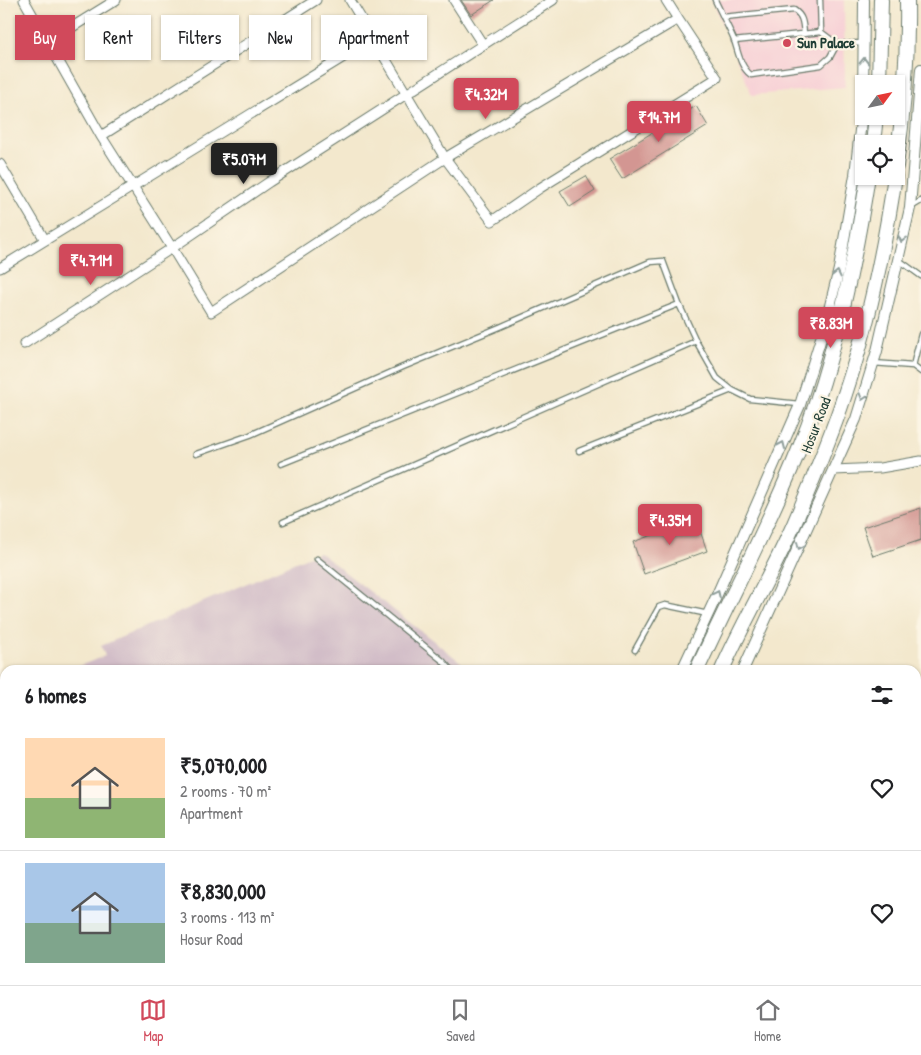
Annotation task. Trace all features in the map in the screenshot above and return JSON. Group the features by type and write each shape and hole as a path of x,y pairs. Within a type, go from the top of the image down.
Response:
{"highway":[{"path":"879,75 881,0"},
{"path":"900,135 904,103 907,0"},
{"name":"Hosur Road","path":"699,665 801,446 827,368 854,253 866,185"},
{"name":"Hosur Road","path":"724,665 793,526 841,406 868,314 893,185"}],"street":[{"path":"24,0 33,15"},
{"path":"75,25 116,0"},
{"path":"101,136 316,0"},
{"path":"350,0 359,15"},
{"path":"454,0 483,45"},
{"path":"24,344 172,248 269,182 553,0"},
{"path":"385,60 445,158 492,221 540,188 717,78 666,0"},
{"path":"684,665 800,404 826,322 839,269 855,175 863,104 864,0"},
{"path":"58,60 101,136 210,312 445,158 678,19"},
{"path":"0,268 339,60"},
{"path":"745,665 856,418 873,363 910,208 918,137 921,69"},
{"path":"0,164 45,240"},
{"path":"834,470 880,468 921,461"}],"lane":[{"path":"715,0 734,41 741,63 751,75 821,65 830,57 837,44"},
{"path":"820,0 821,32"},
{"path":"723,17 794,10 803,20 804,34"},
{"path":"734,41 821,32 837,44 864,43"},
{"path":"910,208 921,202"},
{"path":"898,259 921,276"},
{"path":"196,454 250,435 403,366 500,327 650,262 663,261 679,304 716,378 732,390 750,399 800,404"},
{"path":"281,464 679,304"},
{"path":"913,366 921,334"},
{"path":"283,522 696,341"},
{"path":"873,363 913,366 921,372"},
{"path":"579,451 732,390"},
{"path":"317,559 447,665"},
{"path":"635,650 658,607 665,605 708,614"}],"shaded area":[{"name":"Sun Palace","path":"712,0 844,0 845,87 752,95"},
{"path":"319,552 465,665 82,665 105,656 101,646"}],"building":[{"path":"461,0 494,0 471,15"},
{"path":"696,106 708,126 622,179 609,159"},
{"path":"586,176 595,191 570,207 560,191"},
{"path":"921,508 921,540 873,556 863,527"},
{"path":"696,519 707,551 644,574 633,542"}],"place":[{"name":"Sun Palace","path":"787,43"}]}
